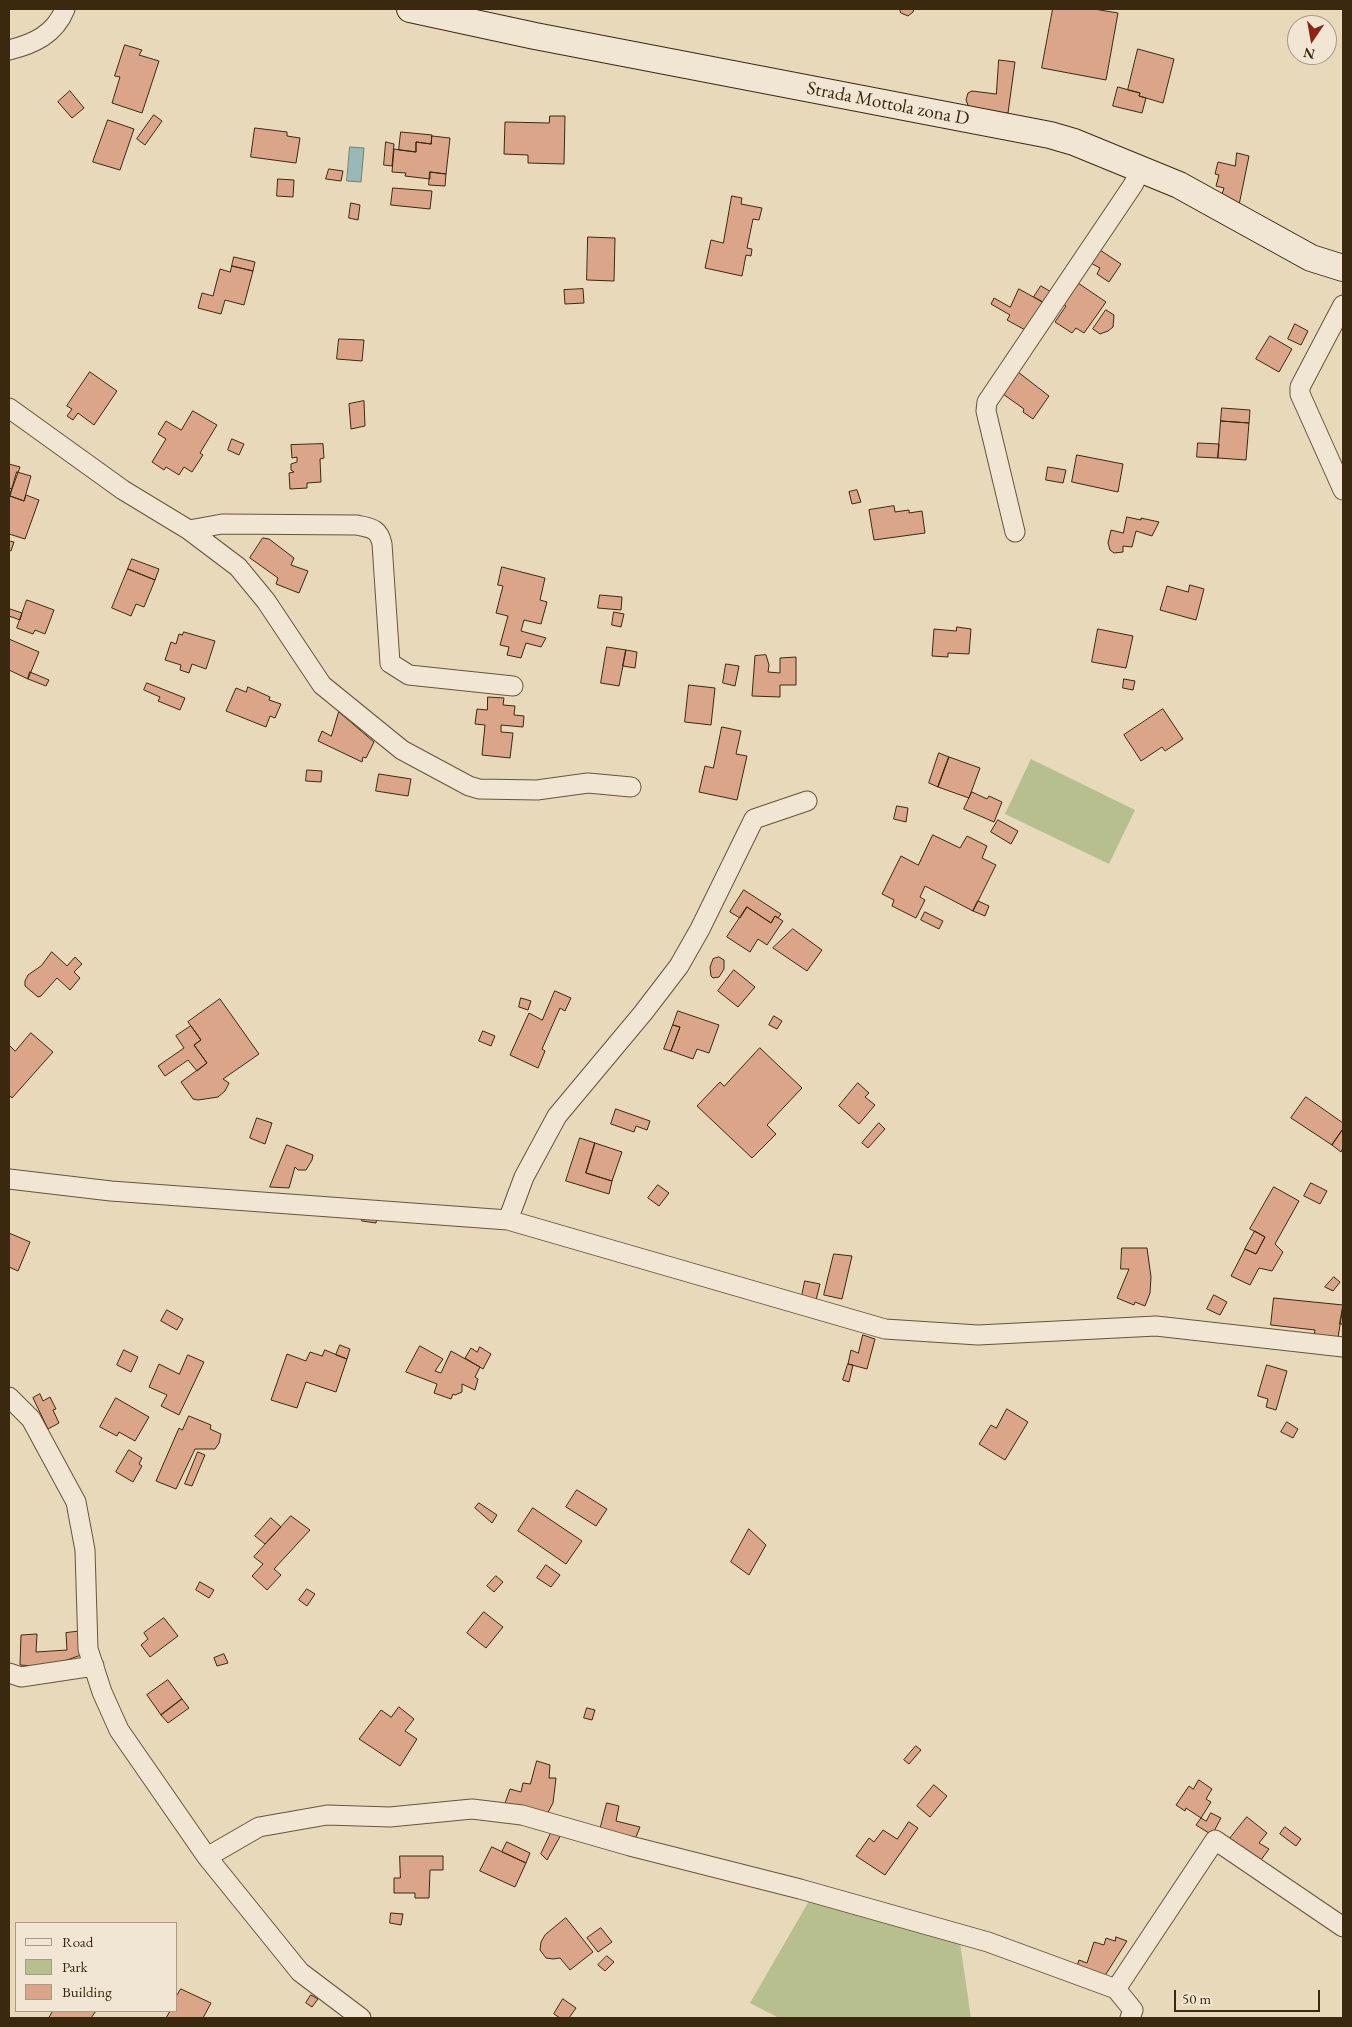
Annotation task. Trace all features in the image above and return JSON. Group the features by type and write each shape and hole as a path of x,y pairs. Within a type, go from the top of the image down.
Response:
{"main road":[{"name":"Strada Mottola zona D","path":"410,9 545,38 1050,135 1074,142 1179,185 1311,258 1343,268"}],"street":[{"path":"9,50 35,41 55,27 65,9"},
{"path":"1015,532 986,410 987,402 1133,185 1140,169"},
{"path":"1343,305 1300,386 1300,394 1343,490"},
{"path":"9,408 123,490 189,530 238,568 266,601 322,685 402,750 468,786 479,789 537,790 588,783 631,788"},
{"path":"189,530 222,524 357,525 373,529 380,536 382,544 390,663 409,675 514,686"},
{"path":"508,1220 524,1177 557,1116 643,1013 678,966 700,929 754,819 807,800"},
{"path":"9,1179 111,1192 508,1220 885,1330 978,1335 1156,1326 1343,1347"},
{"path":"9,1397 31,1419 76,1502 84,1550 88,1649 102,1692 119,1730 207,1857 300,1972 361,2018"},
{"path":"9,1673 21,1677 94,1666"},
{"path":"207,1857 259,1827 327,1815 390,1817 472,1809 522,1815 630,1846 800,1889 979,1940 1116,1989 1133,2010 1130,2018"},
{"path":"1116,1989 1215,1840 1343,1927"}],"green space":[{"path":"1031,759 1135,810 1109,864 1005,814"},
{"path":"809,1901 960,1943 971,2018 779,2018 750,2003"}],"water":[{"path":"350,147 364,148 361,182 347,181"}],"building":[{"path":"900,9 914,9 908,16 901,13"},
{"path":"1053,9 1094,9 1118,13 1106,80 1042,68"},
{"path":"125,45 142,50 139,55 159,61 142,113 112,103 120,77 115,76"},
{"path":"1138,49 1174,59 1163,103 1139,96 1140,93 1128,90"},
{"path":"999,60 1015,62 1008,113 989,114 989,110 969,108 966,100 968,93 972,91 996,94"},
{"path":"1118,87 1140,93 1139,96 1146,98 1142,113 1113,106"},
{"path":"70,91 84,108 72,118 58,102"},
{"path":"154,115 162,121 145,145 137,139"},
{"path":"550,116 565,116 564,164 528,163 528,155 504,154 505,122 549,123"},
{"path":"108,120 134,129 120,170 93,162"},
{"path":"255,128 287,132 287,136 300,138 296,163 251,157"},
{"path":"401,132 432,135 431,144 416,142 416,152 399,150"},
{"path":"432,136 450,138 446,174 430,172 430,179 405,176 406,173 392,172 394,149 416,152 416,142 431,144"},
{"path":"386,142 394,144 392,166 384,165"},
{"path":"1237,153 1249,156 1239,205 1221,197 1224,188 1216,186 1219,175 1215,174 1218,162 1235,166"},
{"path":"329,169 343,171 341,181 326,179"},
{"path":"430,172 446,174 445,186 429,185"},
{"path":"278,179 294,180 293,197 277,196"},
{"path":"393,188 432,191 430,209 391,205"},
{"path":"732,196 742,198 741,204 762,208 759,220 753,219 747,248 752,249 751,256 746,255 742,276 705,268 711,240 723,243"},
{"path":"351,203 360,205 358,220 349,218"},
{"path":"588,237 615,238 614,281 587,280"},
{"path":"1097,248 1121,264 1109,282 1097,274 1100,268 1089,262"},
{"path":"234,257 255,262 253,271 232,266"},
{"path":"232,266 253,271 244,305 225,300 221,314 198,308 202,293 213,296 220,269 230,272"},
{"path":"1078,283 1106,302 1084,333 1076,328 1072,333 1055,322 1066,306 1063,304"},
{"path":"1041,286 1053,293 1046,304 1034,297"},
{"path":"583,289 584,303 565,304 564,290"},
{"path":"1019,289 1046,304 1027,331 1007,320 1010,315 991,304 994,298 1010,307"},
{"path":"1106,310 1114,315 1113,327 1100,334 1093,329"},
{"path":"1295,324 1308,331 1301,345 1288,339"},
{"path":"1270,336 1292,349 1279,372 1256,359"},
{"path":"339,339 364,340 362,361 337,359"},
{"path":"90,372 117,391 94,425 78,413 73,420 67,416 72,409 67,406"},
{"path":"1018,372 1049,396 1033,419 1023,412 1024,409 1003,394"},
{"path":"364,401 365,426 351,429 349,404"},
{"path":"1222,408 1250,410 1249,423 1221,421"},
{"path":"193,411 217,425 200,453 203,455 192,472 184,467 179,475 166,467 164,470 152,462 166,439 158,434 166,421 181,430"},
{"path":"1221,421 1249,423 1246,460 1218,458"},
{"path":"232,439 244,444 239,455 228,450"},
{"path":"1198,443 1219,444 1218,458 1197,457"},
{"path":"323,444 324,458 320,459 321,482 307,483 307,488 290,489 289,473 294,472 291,470 291,464 297,462 297,457 292,458 291,445"},
{"path":"1077,455 1123,464 1118,492 1072,482"},
{"path":"9,464 20,467 12,489 9,488"},
{"path":"1048,467 1066,470 1063,483 1046,480"},
{"path":"17,472 31,476 24,501 10,496"},
{"path":"9,488 12,489 10,496 24,501 26,495 39,500 25,539 9,534"},
{"path":"857,490 861,502 852,504 849,492"},
{"path":"894,506 895,512 909,510 909,513 922,511 925,533 874,540 869,510"},
{"path":"1127,517 1159,522 1152,536 1136,531 1132,547 1123,546 1123,552 1114,553 1110,550 1108,543 1111,530 1123,533"},
{"path":"263,538 269,539 294,558 291,565 308,571 299,593 276,584 278,578 250,558"},
{"path":"9,541 14,542 11,551 9,550"},
{"path":"132,559 159,569 155,580 128,569"},
{"path":"502,567 545,578 540,600 547,602 541,624 524,620 521,631 546,638 541,647 526,643 521,658 507,655 509,647 500,645 508,616 496,613 503,586 498,585"},
{"path":"128,569 155,580 144,607 136,604 131,616 112,608"},
{"path":"1190,585 1204,589 1196,620 1160,610 1167,586 1188,592"},
{"path":"600,595 622,597 621,610 598,608"},
{"path":"27,600 54,610 45,634 35,630 33,634 17,628"},
{"path":"10,609 22,613 20,620 9,616"},
{"path":"614,612 624,614 621,627 612,625"},
{"path":"957,627 971,629 969,654 948,653 948,657 932,656 934,629 956,631"},
{"path":"1098,629 1133,636 1126,668 1092,662"},
{"path":"184,632 215,641 206,669 192,664 189,673 180,670 181,665 165,660 171,642 176,644 179,634 182,635"},
{"path":"9,639 39,652 28,679 9,670"},
{"path":"607,647 626,650 619,686 601,683"},
{"path":"626,650 637,652 635,668 623,666"},
{"path":"766,655 769,665 768,672 780,673 780,658 796,657 796,685 780,685 780,697 752,696 755,656"},
{"path":"726,664 739,666 735,686 723,683"},
{"path":"30,672 49,680 46,686 28,679"},
{"path":"1124,679 1135,681 1133,690 1123,688"},
{"path":"147,683 185,698 180,710 158,701 160,697 144,690"},
{"path":"689,685 715,688 711,725 685,722"},
{"path":"248,687 270,697 269,700 281,704 275,718 270,716 266,727 226,711 236,688 246,692"},
{"path":"488,697 504,698 503,705 515,706 514,715 524,716 523,727 501,725 501,732 513,733 510,758 482,755 485,725 475,724 477,709 487,710"},
{"path":"1163,709 1183,739 1165,751 1162,747 1141,761 1124,735"},
{"path":"339,712 374,742 366,758 363,757 362,762 318,741 322,731 331,736"},
{"path":"722,727 741,731 736,754 747,756 737,800 699,792 705,766 713,768"},
{"path":"939,753 949,757 938,787 929,783"},
{"path":"949,757 980,768 969,798 938,787"},
{"path":"307,770 322,771 321,782 306,781"},
{"path":"379,774 411,779 408,796 376,791"},
{"path":"972,792 987,799 989,796 1002,802 994,822 964,809"},
{"path":"897,806 908,808 906,822 894,819"},
{"path":"998,820 1018,831 1011,844 991,832"},
{"path":"933,835 960,848 967,836 987,846 982,858 996,865 973,911 925,886 920,897 925,900 916,918 892,906 894,900 882,894 901,856 918,865"},
{"path":"744,890 781,914 778,918 775,916 771,923 747,907 740,918 730,912"},
{"path":"978,901 989,906 985,916 973,911"},
{"path":"747,907 771,923 775,916 783,921 767,945 758,939 750,952 727,937"},
{"path":"925,912 943,921 939,929 921,920"},
{"path":"793,929 822,950 807,971 773,948"},
{"path":"52,952 67,966 75,957 82,964 74,972 80,978 70,990 57,978 38,997 25,986 25,981 28,975 41,966"},
{"path":"719,957 724,960 724,969 719,977 713,978 710,967 713,959"},
{"path":"734,970 755,987 738,1007 718,991"},
{"path":"555,991 571,998 565,1011 560,1008 542,1049 545,1051 538,1068 510,1055 529,1013 542,1020"},
{"path":"521,998 531,1001 528,1010 519,1007"},
{"path":"220,999 259,1054 223,1079 229,1083 225,1091 218,1097 193,1099 181,1082 207,1063 194,1045 201,1040 188,1022"},
{"path":"678,1011 719,1025 709,1053 697,1049 693,1059 671,1051 680,1027 673,1025"},
{"path":"774,1016 782,1021 777,1029 769,1025"},
{"path":"673,1025 680,1027 671,1051 664,1049"},
{"path":"191,1026 201,1040 194,1045 207,1063 197,1071 188,1060 165,1076 158,1066 184,1048 176,1036"},
{"path":"483,1031 495,1036 491,1046 479,1041"},
{"path":"31,1033 53,1052 12,1098 9,1095 9,1045 15,1051"},
{"path":"760,1048 802,1088 767,1125 776,1134 752,1158 697,1106 720,1082 724,1086"},
{"path":"858,1083 869,1093 865,1097 875,1105 859,1124 839,1106"},
{"path":"1306,1097 1343,1123 1343,1129 1332,1145 1291,1118"},
{"path":"616,1109 650,1121 647,1130 636,1126 634,1132 611,1124"},
{"path":"257,1118 272,1123 265,1144 250,1138"},
{"path":"879,1123 885,1129 868,1148 862,1143"},
{"path":"1343,1129 1343,1148 1341,1152 1332,1145"},
{"path":"580,1138 595,1143 586,1173 612,1181 609,1194 566,1181"},
{"path":"595,1143 622,1152 612,1181 586,1173"},
{"path":"287,1145 313,1155 312,1160 306,1170 298,1170 295,1167 289,1188 270,1187"},
{"path":"1311,1183 1327,1191 1320,1204 1304,1196"},
{"path":"658,1185 669,1193 659,1206 648,1198"},
{"path":"1274,1187 1299,1201 1275,1244 1283,1252 1272,1271 1259,1268 1250,1285 1231,1276 1245,1249 1256,1254 1265,1237 1250,1229"},
{"path":"364,1211 377,1216 376,1223 362,1221"},
{"path":"1255,1231 1265,1237 1256,1254 1245,1249"},
{"path":"9,1233 30,1242 18,1271 9,1267"},
{"path":"1122,1248 1147,1248 1151,1277 1150,1293 1145,1306 1135,1302 1134,1305 1117,1298 1129,1269 1121,1269"},
{"path":"834,1254 852,1256 842,1299 824,1295"},
{"path":"1334,1277 1340,1282 1333,1291 1325,1287"},
{"path":"805,1281 820,1284 816,1300 802,1296"},
{"path":"1214,1295 1227,1302 1220,1315 1207,1309"},
{"path":"1274,1298 1343,1305 1338,1338 1314,1336 1315,1330 1271,1325"},
{"path":"1343,1305 1343,1324 1340,1324"},
{"path":"167,1310 183,1319 177,1330 161,1321"},
{"path":"863,1335 875,1339 867,1369 848,1364 851,1350 858,1353"},
{"path":"340,1345 350,1349 347,1359 336,1355"},
{"path":"420,1346 443,1359 435,1371 441,1373 451,1351 480,1367 475,1377 478,1379 475,1390 462,1384 462,1392 453,1394 451,1399 434,1393 437,1384 406,1372"},
{"path":"480,1347 491,1354 483,1369 465,1358 471,1348 477,1352"},
{"path":"124,1350 138,1357 131,1372 117,1365"},
{"path":"325,1350 347,1359 336,1392 306,1382 297,1408 271,1400 287,1354 306,1361 310,1352 322,1356"},
{"path":"188,1355 204,1362 179,1415 161,1406 167,1395 149,1387 159,1364 179,1374"},
{"path":"848,1364 853,1365 849,1382 843,1380"},
{"path":"1267,1365 1287,1371 1276,1410 1266,1407 1268,1399 1258,1396"},
{"path":"40,1394 43,1401 50,1397 56,1409 53,1410 59,1423 48,1429 33,1398"},
{"path":"116,1398 149,1417 135,1441 119,1432 117,1436 100,1427"},
{"path":"1007,1409 1028,1422 1005,1460 979,1444 991,1425 996,1428"},
{"path":"189,1416 211,1425 210,1429 221,1434 215,1449 195,1449 176,1489 156,1481 179,1428 182,1430"},
{"path":"1287,1422 1298,1429 1293,1438 1281,1432"},
{"path":"129,1450 142,1458 139,1464 142,1466 133,1482 116,1472"},
{"path":"198,1452 205,1455 192,1486 185,1484"},
{"path":"577,1490 607,1509 596,1526 566,1507"},
{"path":"479,1503 497,1515 492,1523 475,1508"},
{"path":"533,1508 582,1541 566,1564 518,1531"},
{"path":"291,1516 310,1530 274,1569 281,1575 267,1590 252,1576 263,1564 254,1557"},
{"path":"271,1518 281,1527 265,1544 255,1536"},
{"path":"749,1529 766,1545 749,1575 731,1562"},
{"path":"546,1565 560,1575 551,1587 537,1578"},
{"path":"496,1576 503,1582 494,1592 487,1586"},
{"path":"200,1582 214,1590 209,1598 196,1590"},
{"path":"307,1589 315,1594 307,1606 299,1600"},
{"path":"484,1612 503,1627 486,1648 467,1633"},
{"path":"164,1618 178,1636 150,1657 141,1645 148,1639 144,1633"},
{"path":"83,1631 84,1654 47,1667 20,1665 21,1635 37,1634 36,1652 67,1650 66,1633"},
{"path":"224,1654 228,1663 217,1666 214,1658"},
{"path":"168,1680 182,1699 161,1715 147,1695"},
{"path":"182,1699 189,1708 168,1723 161,1715"},
{"path":"399,1707 414,1719 405,1731 417,1739 400,1766 359,1739 381,1710 391,1717"},
{"path":"587,1708 595,1710 592,1720 584,1718"},
{"path":"916,1746 921,1750 909,1764 904,1760"},
{"path":"537,1761 550,1765 549,1778 556,1778 553,1803 545,1818 504,1806 510,1789 521,1792 523,1783 530,1784"},
{"path":"1199,1780 1212,1789 1206,1799 1211,1802 1201,1818 1186,1808 1185,1811 1176,1805 1189,1786 1193,1789"},
{"path":"934,1785 947,1796 930,1817 917,1806"},
{"path":"607,1803 619,1806 616,1821 640,1827 634,1842 599,1834"},
{"path":"1211,1813 1221,1818 1212,1835 1196,1825 1201,1818 1206,1821"},
{"path":"1247,1817 1267,1833 1259,1843 1269,1849 1258,1864 1228,1841"},
{"path":"909,1822 918,1828 885,1875 856,1856 869,1838 874,1842 883,1830 897,1839"},
{"path":"1285,1827 1301,1839 1296,1846 1280,1834"},
{"path":"552,1831 562,1833 547,1860 541,1854"},
{"path":"507,1842 530,1853 526,1863 502,1852"},
{"path":"492,1847 526,1863 515,1887 480,1871"},
{"path":"400,1856 443,1856 443,1870 430,1870 429,1898 415,1898 415,1893 394,1893 394,1878 400,1878"},
{"path":"391,1913 403,1914 401,1925 390,1923"},
{"path":"566,1918 593,1952 570,1970 560,1958 546,1958 540,1950 541,1942 545,1935"},
{"path":"601,1928 612,1942 598,1952 587,1938"},
{"path":"1116,1937 1127,1941 1104,1977 1076,1970 1079,1960 1087,1963 1094,1942 1104,1945 1106,1938 1115,1941"},
{"path":"607,1956 614,1962 605,1971 598,1965"},
{"path":"181,1989 211,2003 203,2018 166,2018 169,2012 178,2012 178,1994"},
{"path":"311,1995 318,1999 312,2007 306,2003"},
{"path":"563,1999 576,2008 569,2018 560,2018 554,2014"},
{"path":"52,2012 95,2012 91,2018 49,2018"}]}
